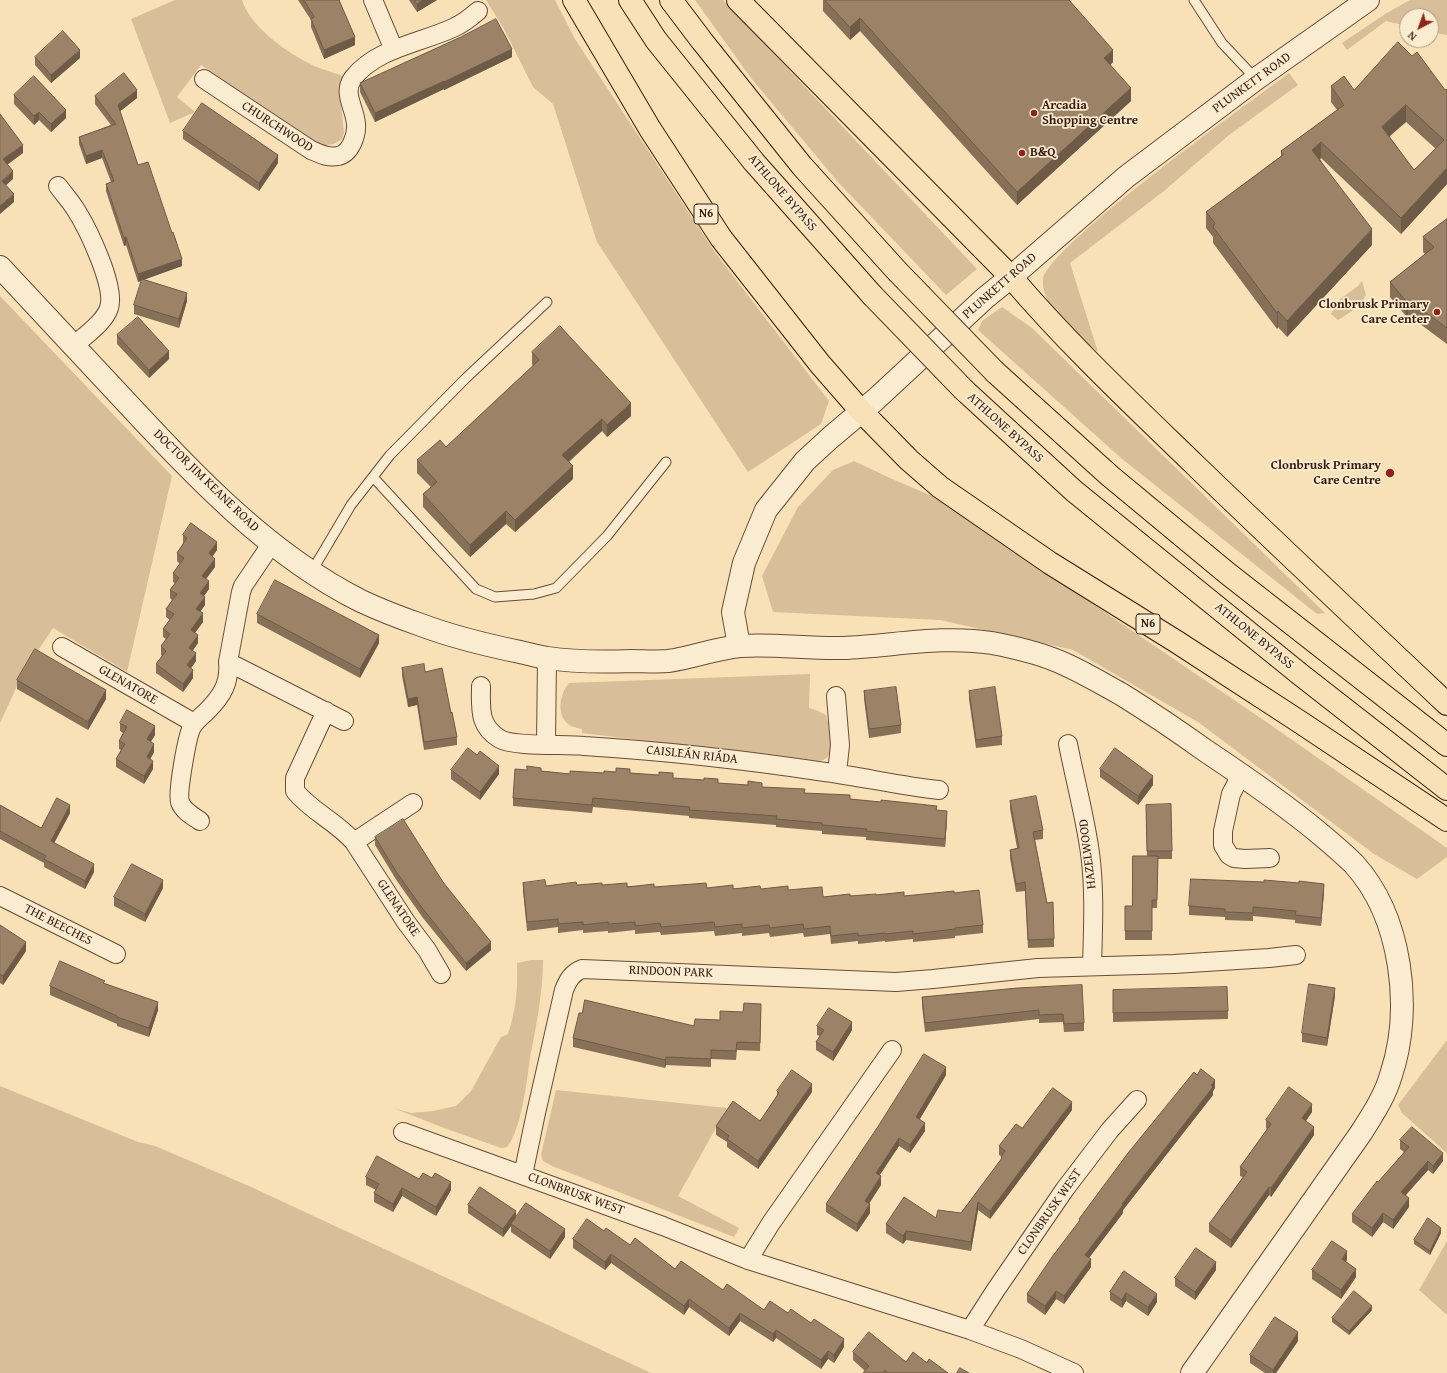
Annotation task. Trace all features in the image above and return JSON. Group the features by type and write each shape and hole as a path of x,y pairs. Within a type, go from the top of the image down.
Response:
{"highway":[{"name":"N6","path":"574,0 650,129 721,238 820,364 861,411 909,460 940,487 1050,563 1177,642 1447,820"},
{"name":"ATHLONE BYPASS","path":"630,0 656,40 754,162 872,295 964,390 1074,490 1301,675 1447,789"},
{"path":"672,0 702,42 802,166 897,271 994,372 1116,481 1227,573 1447,745"},
{"path":"738,0 1011,277 1040,311 1106,379 1260,528 1447,704"}],"street":[{"path":"373,0 394,50"},
{"name":"PLUNKETT ROAD","path":"739,646 733,612 744,563 766,510 805,461 985,298 1126,177 1256,79 1368,0"},
{"name":"CHURCHWOOD","path":"204,78 311,150 327,156 339,156 345,152 352,143 356,133 356,123 348,91 350,83 356,75 369,63 394,50 418,39 432,36 452,28 463,23 478,12"},
{"path":"58,186 77,212 88,233 106,276 110,300 109,308 102,319 74,346"},
{"name":"DOCTOR JIM KEANE ROAD","path":"0,267 187,465 236,514 272,543 312,571 362,601 425,627 490,646 547,658 586,661 668,661 739,646 843,648 958,639 996,644 1033,653 1055,660 1095,679 1170,726 1296,814 1352,862 1371,887 1384,912 1392,934 1398,959 1402,989 1400,1042 1390,1081 1378,1105 1361,1133 1192,1373"},
{"path":"200,821 183,807 180,800 180,789 187,740 194,723 211,707 228,681 228,662 243,586 272,543"},
{"name":"GLENATORE","path":"62,648 194,723"},
{"path":"546,744 547,658"},
{"path":"228,662 344,721"},
{"name":"CAISLEÁN RIÁDA","path":"481,686 481,715 487,726 495,735 508,742 673,753 761,762 939,790"},
{"path":"836,696 840,745 837,773"},
{"name":"GLENATORE","path":"326,711 295,778 295,791 354,842 406,922 427,950 441,974"},
{"name":"HAZELWOOD","path":"1068,744 1085,821 1090,854 1093,907 1092,966"},
{"path":"1241,775 1231,794 1223,831 1223,845 1229,855 1234,858 1270,858"},
{"path":"354,842 413,803"},
{"name":"THE BEECHES","path":"0,896 116,954"},
{"path":"1092,966 1174,964 1296,955"},
{"name":"RINDOON PARK","path":"524,1175 536,1113 564,990 568,979 577,971 582,969 596,968 896,982 1038,968 1092,966"},
{"path":"748,1260 771,1223 892,1050"},
{"name":"CLONBRUSK WEST","path":"970,1330 1065,1189 1110,1130 1137,1100"},
{"name":"CLONBRUSK WEST","path":"403,1132 664,1226 748,1260 970,1330 1021,1349 1074,1373"}],"lane":[{"path":"1194,0 1222,44 1256,79"},
{"path":"312,571 351,505 390,455 466,378 547,302"},
{"path":"373,477 476,589 495,597 534,594 556,588 607,536 666,462"}],"shaded area":[{"path":"175,0 242,0 254,21 274,41 297,57 319,68 343,76 339,87 344,133 342,139 331,145 312,142 201,65 177,97 195,112 170,123 131,19"},
{"path":"486,0 555,0 575,39 714,251 829,401 821,424 748,472 597,242 553,104 533,87 504,29"},
{"path":"695,0 723,0 977,269 946,295 838,182 751,78"},
{"path":"1410,0 1447,0 1447,35 1439,34 1439,8 1399,8 1399,24 1386,21 1347,50 1342,43 1385,14"},
{"path":"1289,73 1298,85 1229,135 1164,191 1070,263 1098,352 1062,320 1048,301 1044,291 1043,280 1053,263 1077,238 1112,208 1196,142"},
{"path":"1362,281 1366,295 1363,300 1351,312 1338,320 1331,314 1340,299 1358,286"},
{"path":"0,296 172,476 127,672 53,628 23,673 0,723"},
{"path":"1002,307 1032,328 1325,613 1317,614 1121,458 978,330 982,321"},
{"path":"854,461 937,498 1265,721 1447,848 1447,857 1417,879 1374,854 1198,722 1073,650 940,620 773,612 762,576 798,507 833,470"},
{"path":"810,674 809,708 826,715 831,738 831,751 829,756 820,761 582,733 582,729 573,727 564,720 561,709 563,692 569,683"},
{"path":"531,960 543,960 537,1022 520,1118 512,1140 507,1147 501,1148 393,1108 411,1113 433,1111 456,1106 471,1091 501,1037 508,1034 516,999 517,963"},
{"path":"1447,1040 1447,1153 1402,1113 1398,1105"},
{"path":"0,1086 138,1142 155,1146 249,1186 651,1373 0,1373"},
{"path":"556,1090 727,1108 678,1196 739,1228 734,1237 552,1166 543,1161 541,1155"},
{"path":"1447,1241 1447,1315 1419,1290"}],"building":[{"path":"304,0 339,0 355,37 324,50 311,19 314,17"},
{"path":"415,0 423,0 417,4"},
{"name":"B&Q","path":"825,0 1069,0 1113,50 1104,58 1131,88 1017,192 860,18 850,27"},
{"path":"496,19 512,49 375,113 360,83 461,37"},
{"path":"63,31 80,50 51,75 35,57"},
{"path":"1398,42 1399,48 1404,48 1412,56 1417,52 1445,90 1447,90 1447,168 1401,218 1321,142 1312,150 1372,229 1287,321 1278,311 1277,313 1213,227 1215,223 1206,212 1283,155 1281,151 1344,105 1331,86 1344,76 1354,90","holes":["1406,105 1444,140 1414,170 1382,127"]},
{"path":"124,73 137,90 118,105 138,165 148,162 182,259 138,274 106,184 114,181 102,150 86,156 79,137 116,124 95,96"},
{"path":"34,76 66,110 51,124 39,112 34,116 14,95"},
{"path":"202,103 278,155 259,183 183,131"},
{"path":"0,114 23,145 3,159 13,171 2,181 14,194 0,206"},
{"path":"1447,219 1447,328 1408,300 1406,301 1390,282 1434,247 1423,237"},
{"path":"142,279 187,293 179,319 134,305"},
{"path":"138,317 169,351 149,370 117,335"},
{"path":"560,326 631,403 607,425 602,419 562,455 573,466 515,520 506,511 470,545 423,494 437,482 417,460 440,440 446,447 539,360 532,352"},
{"path":"191,523 217,542 209,553 215,559 202,576 209,581 200,593 205,597 196,609 203,613 191,630 198,635 189,648 196,653 187,665 193,670 183,684 156,664 166,651 161,646 170,634 163,629 174,614 166,609 177,594 170,590 179,578 173,573 184,558 177,553 187,538 183,535"},
{"path":"275,580 379,635 360,669 257,614"},
{"path":"35,649 106,690 88,722 17,680"},
{"path":"424,664 425,672 442,668 457,737 424,742 417,697 408,699 402,668"},
{"path":"896,687 901,725 869,729 864,691"},
{"path":"995,687 1002,736 976,740 969,691"},
{"path":"127,710 155,726 147,739 154,744 147,757 153,761 144,776 116,759 125,744 119,741 127,727 120,723"},
{"path":"468,748 477,755 480,751 499,766 480,792 451,770"},
{"path":"1115,748 1153,776 1138,796 1100,769"},
{"path":"527,766 541,768 541,771 570,774 570,771 604,773 604,771 616,772 616,768 630,769 630,773 659,775 659,772 673,773 673,778 704,780 704,778 718,779 718,783 748,785 748,781 762,783 762,787 805,789 804,793 850,795 850,799 881,802 881,800 937,806 936,810 947,811 945,839 866,831 867,829 822,825 822,823 776,819 777,816 689,810 690,807 593,798 592,805 513,798 515,769 527,770"},
{"path":"1036,796 1043,830 1033,832 1047,903 1053,902 1054,939 1028,940 1025,882 1016,884 1010,850 1019,848 1010,801"},
{"path":"57,798 70,805 51,841 94,864 85,881 44,859 46,856 0,831 0,805 41,828"},
{"path":"1171,804 1172,851 1147,851 1146,805"},
{"path":"403,819 443,882 491,942 466,963 423,909 397,873 375,837"},
{"path":"1133,856 1158,856 1157,900 1152,900 1152,931 1125,931 1125,906 1132,906"},
{"path":"132,864 163,880 145,914 114,897"},
{"path":"1191,879 1264,882 1264,880 1299,883 1299,881 1324,884 1321,918 1295,915 1296,911 1253,907 1253,913 1225,912 1225,909 1189,906"},
{"path":"545,880 546,886 576,882 577,885 627,883 627,887 654,884 654,887 706,883 707,888 733,885 733,889 760,886 761,889 788,886 788,890 822,887 823,897 850,894 850,896 904,892 904,896 979,890 983,925 913,934 913,931 858,936 858,933 831,936 830,926 804,929 803,924 770,928 769,925 742,928 742,924 715,927 714,922 661,927 660,923 635,926 635,922 608,924 608,922 583,925 583,922 558,924 558,919 527,922 523,883"},
{"path":"0,925 26,942 3,976 0,974"},
{"path":"60,961 105,981 103,983 158,1002 149,1028 117,1017 50,986"},
{"path":"1309,984 1335,988 1327,1038 1302,1033"},
{"path":"1082,985 1084,1023 1064,1024 1063,1014 1039,1015 1039,1010 925,1023 922,997 1018,988"},
{"path":"1227,987 1228,1011 1113,1013 1113,990"},
{"path":"585,1000 694,1026 695,1019 720,1020 720,1011 743,1012 744,1003 761,1004 760,1043 737,1042 736,1051 711,1050 711,1059 666,1057 665,1060 573,1038 579,1013 582,1013"},
{"path":"829,1008 852,1022 833,1052 816,1042 824,1030 817,1026"},
{"path":"924,1054 946,1067 916,1117 925,1123 910,1145 899,1138 876,1173 881,1176 865,1201 870,1204 857,1224 826,1204"},
{"path":"1201,1069 1215,1080 1211,1085 1213,1087 1122,1204 1123,1205 1085,1255 1091,1259 1064,1296 1056,1291 1045,1306 1027,1294 1052,1257 1080,1220 1079,1219 1128,1153 1194,1072 1197,1075"},
{"path":"792,1070 812,1084 758,1161 727,1139 729,1136 716,1126 733,1101 760,1121 779,1093 777,1091"},
{"path":"1289,1087 1312,1104 1302,1118 1314,1127 1271,1188 1269,1187 1231,1240 1209,1224 1247,1172 1240,1167 1271,1124 1266,1120"},
{"path":"1053,1088 1072,1102 990,1211 978,1202 971,1242 906,1231 903,1236 886,1224 904,1197 936,1218 938,1210 961,1213 1002,1158 1001,1157 1005,1151 999,1146 1016,1124 1022,1128"},
{"path":"1412,1127 1443,1153 1433,1166 1428,1161 1401,1192 1409,1198 1393,1220 1383,1213 1372,1228 1352,1214 1377,1181 1378,1182 1409,1147 1400,1140"},
{"path":"377,1156 419,1179 423,1173 432,1178 435,1173 451,1182 436,1207 402,1188 393,1204 374,1193 379,1184 366,1177"},
{"path":"480,1187 516,1211 503,1229 468,1205"},
{"path":"526,1203 565,1229 550,1251 511,1224"},
{"path":"1428,1218 1441,1228 1430,1251 1414,1240"},
{"path":"587,1219 604,1231 606,1228 630,1245 635,1238 675,1269 681,1261 723,1290 727,1284 764,1310 770,1301 788,1313 791,1309 811,1323 814,1319 844,1339 834,1355 828,1351 821,1360 776,1330 773,1334 740,1313 729,1328 689,1299 684,1306 611,1254 605,1262 573,1239"},
{"path":"1332,1241 1347,1251 1342,1259 1356,1269 1341,1290 1312,1270"},
{"path":"1196,1248 1216,1262 1195,1292 1175,1278"},
{"path":"1124,1271 1157,1294 1148,1307 1126,1293 1122,1300 1110,1292"},
{"path":"1354,1291 1372,1306 1349,1331 1332,1318"},
{"path":"1275,1317 1298,1332 1273,1370 1250,1355"},
{"path":"869,1332 906,1362 913,1352 927,1363 929,1359 948,1373 888,1373 885,1370 883,1373 863,1373 869,1366 853,1352"},
{"path":"960,1368 969,1373 957,1373"}],"place":[{"name":"Arcadia Shopping Centre","path":"1034,113"},
{"name":"B&Q","path":"1022,153"},
{"name":"Clonbrusk Primary Care Center","path":"1437,312"},
{"name":"Clonbrusk Primary Care Centre","path":"1390,473"}]}
